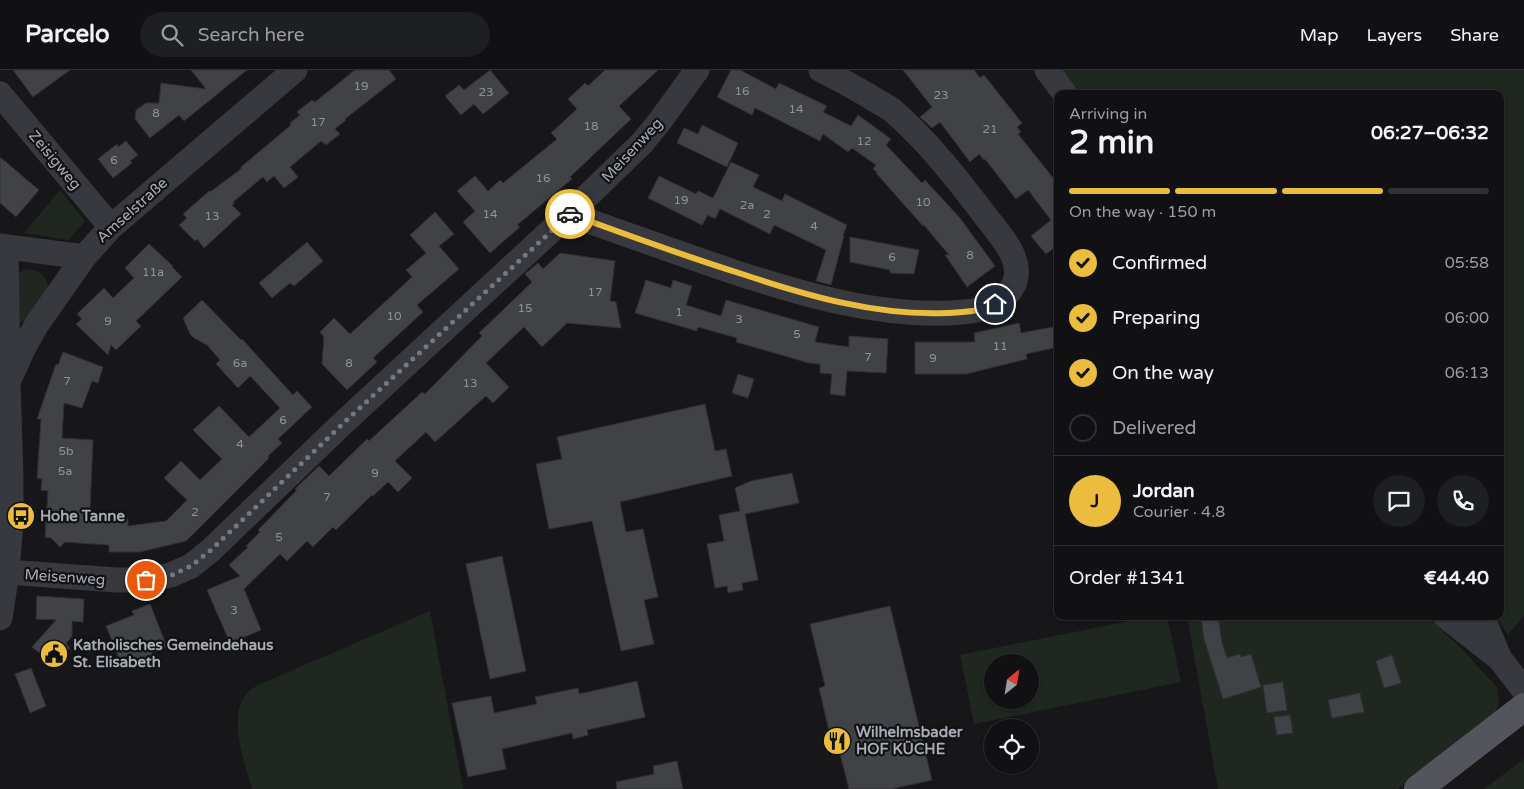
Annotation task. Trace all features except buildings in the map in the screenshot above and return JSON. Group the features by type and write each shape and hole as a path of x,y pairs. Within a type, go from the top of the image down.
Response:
{"main road":[{"path":"1418,789 1524,707"}],"street":[{"name":"Amselstraße","path":"8,382 37,324 84,256 110,227 295,70"},
{"name":"Meisenweg","path":"7,572 116,580 146,580 172,575 191,566 211,550 353,413 569,214 643,142 697,70"},
{"path":"569,214 698,260 817,297 853,305 932,314 984,309 1002,299 1012,290 1016,278 1016,264 1007,244 963,187 923,140 891,109 821,70"},
{"path":"1047,70 1062,90"},
{"name":"Zeisigweg","path":"0,94 110,227"},
{"name":"Amselstraße","path":"0,618 7,572 12,475 3,246"},
{"path":"3,246 84,256"},
{"path":"1450,620 1500,659 1524,690"},
{"path":"1484,620 1500,659"}],"shaded area":[{"path":"1059,70 1524,70 1524,615 1508,635 1499,620 1504,620 1504,90 1074,90"},
{"path":"60,190 85,221 69,240 24,233"},
{"path":"27,269 40,272 47,281 48,289 27,319 20,323 14,319 18,273"},
{"path":"430,611 463,789 252,789 242,753 238,726 238,713 242,701 248,692 258,685"},
{"path":"1134,620 1168,620 1181,682 999,719 984,719 984,722 974,724 960,655"},
{"path":"1188,620 1430,620 1462,649 1497,687 1499,701 1495,715 1398,789 1218,789"},
{"path":"1524,759 1524,789 1484,789"}],"way so far":[{"path":"146,580 172,575 191,566 211,550 351,416 570,214"}],"place":[{"name":"Hohe Tanne","path":"21,516"},
{"name":"Katholisches Gemeindehaus St. Elisabeth","path":"54,654"},
{"name":"Wilhelmsbader HOF KÜCHE","path":"837,741"}],"route":[{"path":"570,214 698,260 817,297 853,305 932,314 984,309 995,304"}]}
